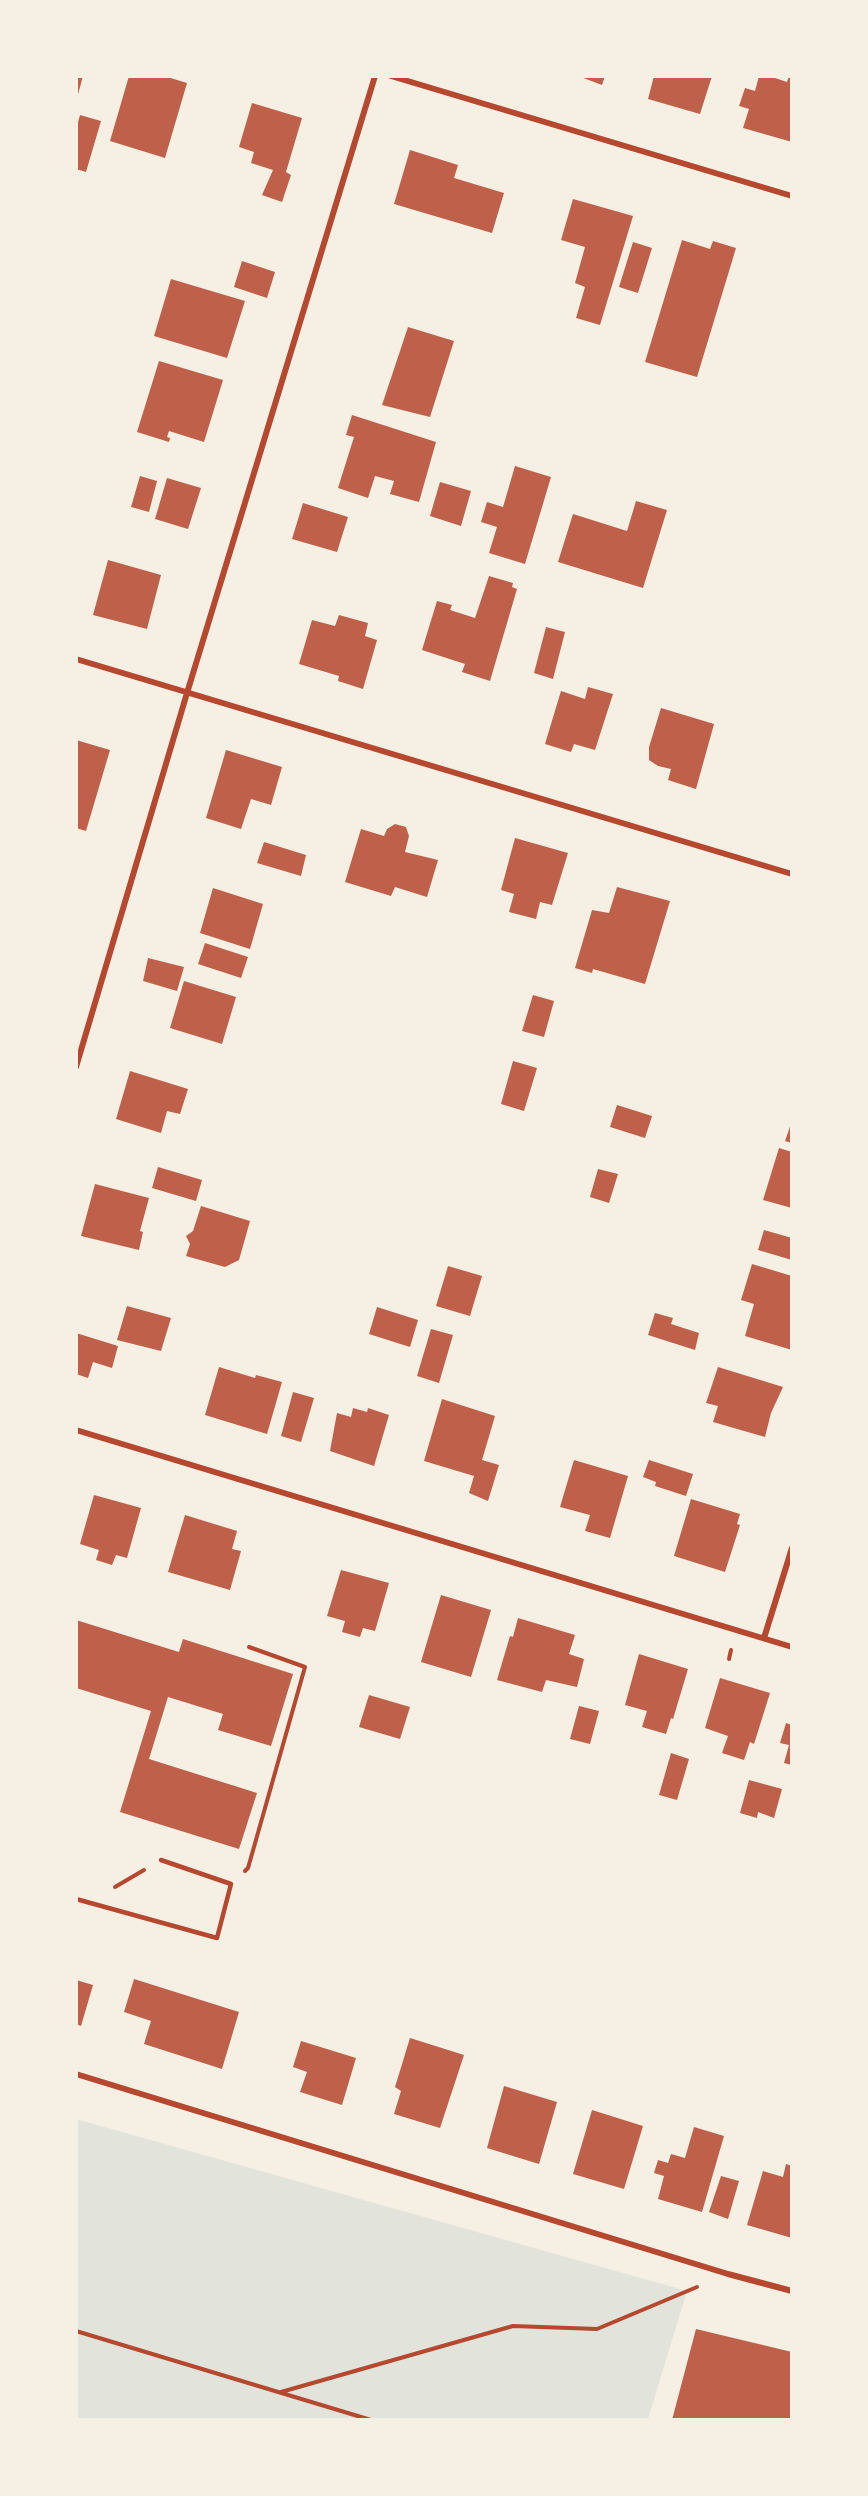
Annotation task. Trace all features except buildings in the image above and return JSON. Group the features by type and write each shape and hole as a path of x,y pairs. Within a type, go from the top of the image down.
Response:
{"street":[{"path":"76,1067 375,76"},
{"path":"392,76 792,196"},
{"path":"76,659 792,874"},
{"path":"76,1430 792,1647"},
{"path":"764,1638 792,1548"},
{"path":"76,2074 728,2274 792,2291"}],"lane":[{"path":"76,1899 217,1938 231,1884 161,1860"}],"path":[{"path":"231,1884 248,1868 305,1667 249,1647"},
{"path":"88,1902 161,1860"},
{"path":"281,2392 513,2326 597,2329 728,2274"},
{"path":"76,2331 371,2420"}],"shaded area":[{"path":"76,2119 687,2291 648,2419 77,2419"}]}
